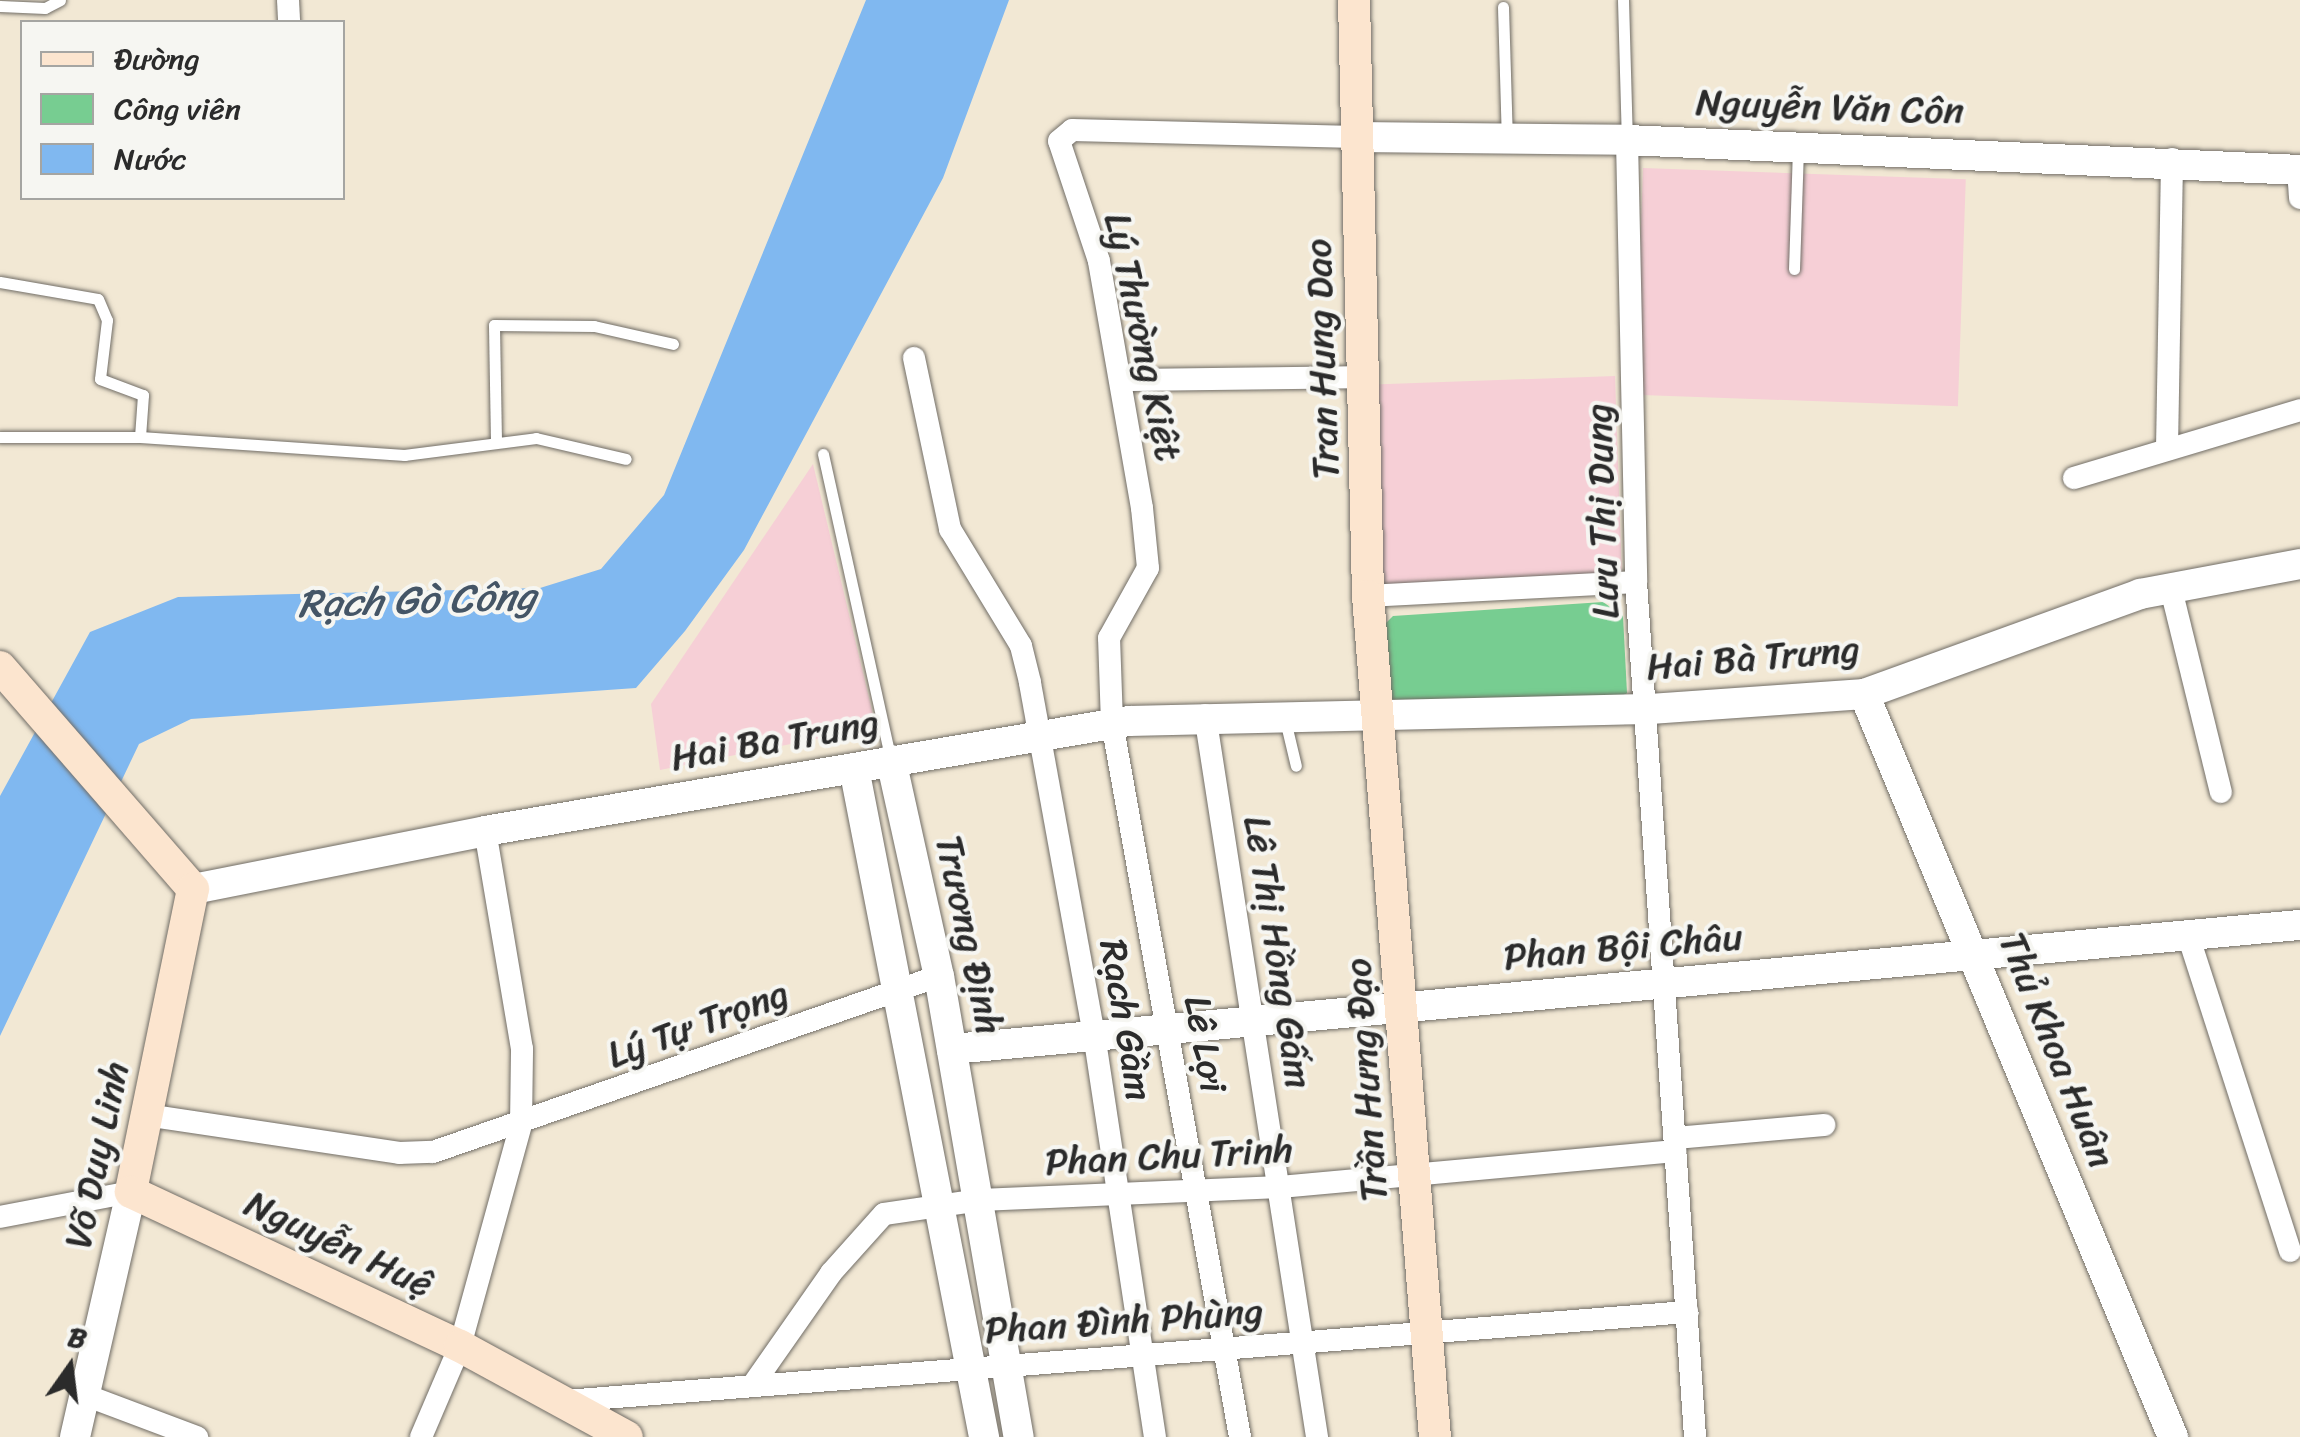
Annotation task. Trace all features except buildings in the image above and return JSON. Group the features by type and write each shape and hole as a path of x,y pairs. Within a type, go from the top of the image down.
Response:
{"main road":[{"name":"Tran Hung Dao","path":"1354,0 1368,596 1375,716"},
{"path":"0,667 169,855 193,889"},
{"name":"Trần Hưng Đạo","path":"1375,716 1435,1437"},
{"name":"Võ Duy Linh","path":"132,1192 193,889"},
{"name":"Nguyễn Huệ","path":"132,1192 460,1346 566,1400 627,1437"}],"street":[{"name":"Lý Thường Kiệt","path":"1112,723 1108,638 1148,568 1122,380 1099,261 1061,160 1064,133 1356,137"},
{"name":"Nguyễn Văn Côn","path":"1356,137 1627,140 2172,159 2299,179"},
{"name":"Lưu Thị Dung","path":"1627,140 1636,582 1650,709 1695,1437"},
{"path":"2167,450 2172,159"},
{"name":"Rạch Gầm","path":"914,358 950,529 1021,646 1094,1034 1155,1437"},
{"path":"1122,380 1363,377"},
{"path":"2074,478 2300,410"},
{"name":"Hai Bà Trưng","path":"1375,716 1650,709 1864,694 2171,588 2300,564"},
{"path":"1368,596 1636,582"},
{"path":"2171,588 2221,792"},
{"name":"Thủ Khoa Huân","path":"1864,694 2173,1437"},
{"name":"Hai Ba Trung","path":"193,889 484,831 1112,723 1205,715 1375,716"},
{"name":"Lê Thị Hồng Gấm","path":"1205,715 1317,1437"},
{"name":"Lê Lợi","path":"1112,723 1240,1437"},
{"name":"Trương Định","path":"892,760 952,1049 1019,1437"},
{"name":"Trương Định","path":"854,768 984,1437"},
{"path":"421,1437 460,1346 521,1124 522,1050 484,831"},
{"name":"Phan Bội Châu","path":"952,1049 2300,925"},
{"path":"2188,935 2290,1250"},
{"name":"Lý Tự Trọng","path":"146,1114 399,1152 433,1152 938,976"},
{"name":"Phan Chu Trinh","path":"752,1386 876,1220 940,1204 1413,1176 1824,1126"},
{"path":"0,1217 132,1192"},
{"name":"Võ Duy Linh","path":"75,1437 132,1192"},
{"name":"Phan Đình Phùng","path":"566,1400 1687,1312"},
{"path":"85,1395 197,1437"}],"lane":[{"path":"0,6 45,8 60,0"},
{"name":"Lưu Thị Dung","path":"1624,0 1627,140"},
{"path":"1503,6 1507,138"},
{"path":"1794,269 1798,146"},
{"path":"0,282 98,299 107,320 100,379 143,395 140,437"},
{"path":"496,441 494,325 594,326 674,344"},
{"path":"0,437 140,437 404,455 536,438 626,459"},
{"name":"Trương Định","path":"823,454 892,760"},
{"path":"1284,716 1296,766"}],"shaded area":[{"path":"1643,168 1966,179 1958,406 1635,395"},
{"path":"1615,376 1622,579 1381,587 1374,384"},
{"path":"813,464 876,727 660,770 651,704"}],"green space":[{"path":"1603,602 1623,616 1627,693 1607,711 1394,714 1380,629 1393,616"}],"water":[{"name":"Rạch Gò Công","path":"866,0 1009,0 943,178 744,550 685,631 636,688 191,719 139,744 0,1036 0,796 90,632 178,597 540,588 601,569 664,495"}]}
